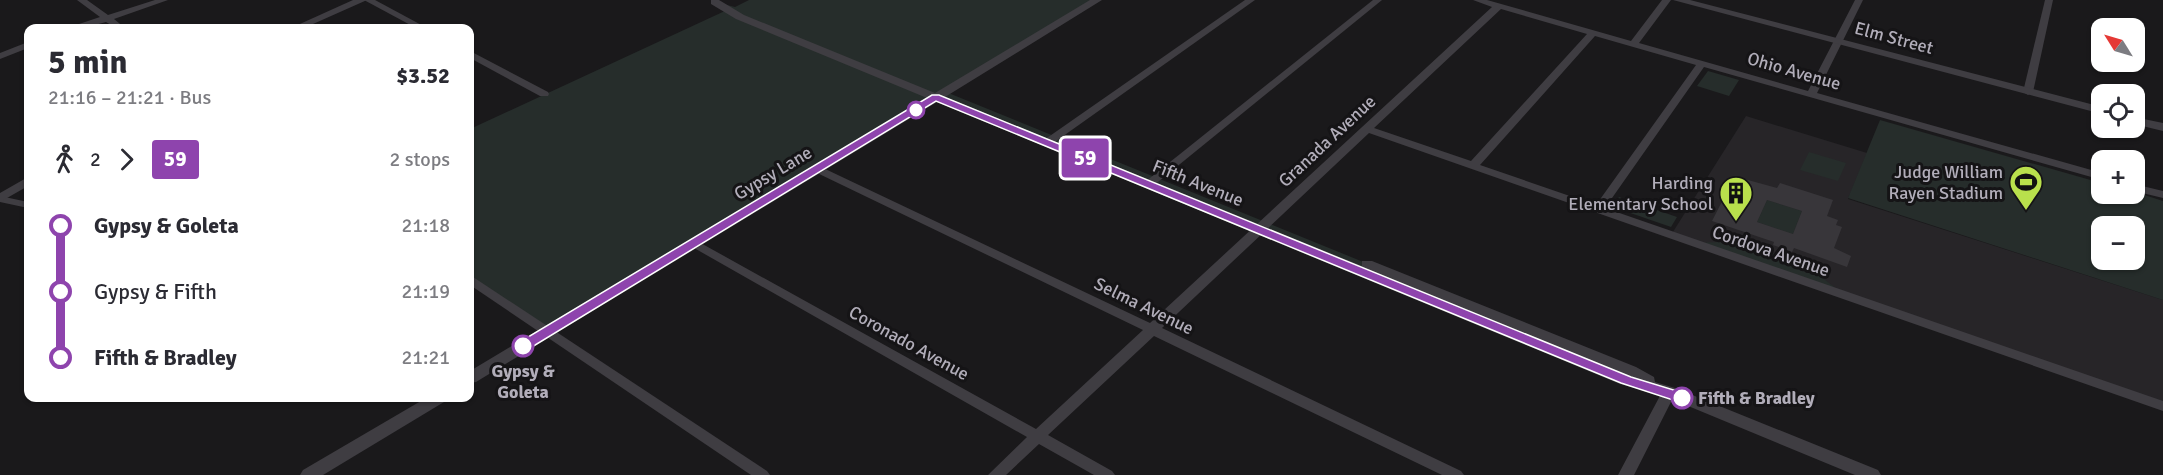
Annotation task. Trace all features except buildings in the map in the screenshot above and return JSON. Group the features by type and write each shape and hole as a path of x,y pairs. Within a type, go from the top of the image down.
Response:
{"street":[{"path":"81,0 115,24"},
{"path":"88,24 164,0"},
{"path":"305,24 362,0"},
{"path":"368,0 414,24"},
{"name":"Gypsy Lane","path":"474,376 1097,0"},
{"path":"1052,139 1251,0"},
{"path":"1153,181 1378,0"},
{"name":"Ohio Avenue","path":"1478,0 2091,174"},
{"path":"1632,44 1667,0"},
{"name":"Elm Street","path":"1678,0 2091,108"},
{"path":"1811,95 1859,0"},
{"path":"2028,92 2049,0"},
{"name":"Fifth Avenue","path":"713,1 740,17 1052,139 1626,380 1669,392 1872,475"},
{"name":"Granada Avenue","path":"996,475 1498,6"},
{"path":"1473,166 1593,33"},
{"path":"0,56 24,47"},
{"path":"474,56 544,94"},
{"path":"1598,210 1702,64"},
{"path":"2145,123 2163,127"},
{"name":"Cordova Avenue","path":"1367,129 2163,406"},
{"name":"Selma Avenue","path":"817,169 1456,475"},
{"path":"0,198 24,183"},
{"path":"2145,190 2163,195"},
{"path":"0,198 24,204"},
{"name":"Coronado Avenue","path":"693,244 1107,475"},
{"path":"474,282 762,475"},
{"path":"1626,475 1669,392"},
{"path":"309,475 431,402"}],"shaded area":[{"path":"749,0 1097,0 946,92 1631,371 1669,392 936,98 548,331 474,282 474,127 727,10 715,2 735,7"},
{"path":"1708,71 1739,80 1729,96 1697,86"},
{"path":"1746,116 1867,153 1848,199 2163,300 2163,406 1671,235"},
{"name":"Judge William Rayen Stadium","path":"1880,120 2091,180 2091,204 2145,204 2145,195 2163,201 2163,300 1848,198"},
{"path":"1809,152 1846,163 1838,181 1800,170"},
{"path":"1619,197 1677,217 1671,227 1613,207"},
{"path":"1767,200 1802,211 1793,234 1757,222"},
{"path":"1718,242 1753,247 1784,257 1800,264 1842,294 1694,243"}],"bus line":[{"name":"59","path":"523,346 936,98 1626,380 1682,398"}],"place":[{"name":"Judge William Rayen Stadium","path":"2026,211"},
{"name":"Harding Elementary School","path":"1736,222"},
{"name":"Gypsy & Goleta","path":"523,346"},
{"name":"Fifth & Bradley","path":"1682,398"}]}
